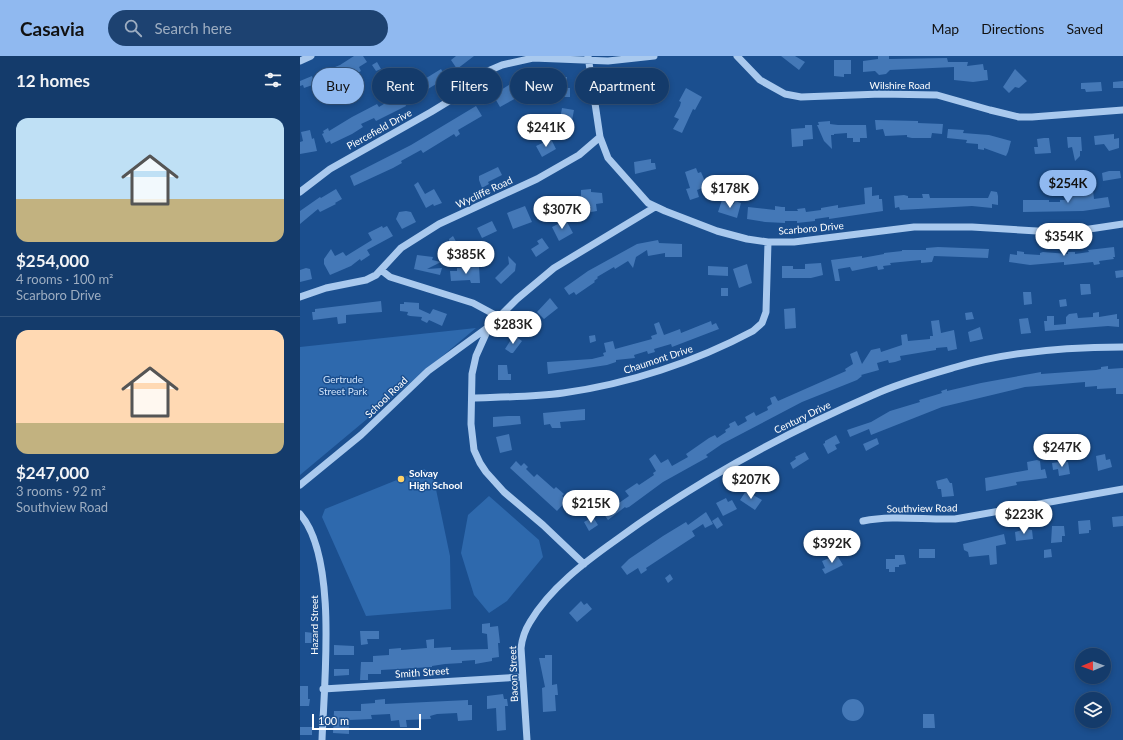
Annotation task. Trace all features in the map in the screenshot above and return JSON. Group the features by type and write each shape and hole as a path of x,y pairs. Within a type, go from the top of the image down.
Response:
{"street":[{"path":"300,61 311,56"},
{"name":"Piercefield Drive","path":"300,192 330,169 448,101 488,71 502,65 533,58 631,60 654,56"},
{"name":"Wilshire Road","path":"737,56 760,80 785,94 800,97 881,94 937,95 1019,117 1123,110"},
{"name":"Scarboro Drive","path":"589,58 600,136 608,158 640,195 655,207 717,231 747,239 768,242 794,242 914,227 972,227 1054,232 1084,230 1123,224"},
{"name":"Wycliffe Road","path":"300,297 326,288 366,280 381,270 401,248 439,224 561,165 579,155 600,136"},
{"name":"School Road","path":"300,485 360,435 428,371 489,327 517,299 554,268 655,207"},
{"name":"Chaumont Drive","path":"472,398 562,393 615,384 685,362 753,332 762,323 766,312 768,242"},
{"path":"381,270 390,278 473,303 500,317"},
{"path":"489,327 476,356 472,374 474,450 486,472 504,492 543,525 584,564"},
{"name":"Century Drive","path":"537,612 558,588 584,564 642,521 735,464 785,436 873,394 902,383 958,366 992,358 1038,351 1089,347 1123,347"},
{"name":"Southview Road","path":"863,521 894,518 930,520 955,519 1123,489"},
{"name":"Hazard Street","path":"300,514 310,531 319,555 325,598 322,740"},
{"name":"Bacon Street","path":"527,740 521,648 523,637 529,622 537,612"},
{"name":"Smith Street","path":"324,689 522,677"}],"green space":[{"name":"Gertrude Street Park","path":"476,328 300,475 300,347"},
{"path":"424,469 433,475 450,556 451,609 366,616 322,517 325,509"},
{"path":"489,496 539,540 543,557 507,601 489,613 474,595 461,553 468,515"}],"building":[{"path":"354,56 363,56 367,62 360,68 332,68"},
{"path":"456,56 474,56 458,68 456,68 451,60"},
{"path":"781,56 795,56 805,62 799,70"},
{"path":"878,56 889,56 889,59 947,58 948,62 968,62 967,66 983,64 984,70 987,70 988,80 973,82 954,80 954,67 890,70 886,74 879,75 875,71 863,72 863,61 878,59"},
{"path":"834,60 851,60 851,74 844,74 844,77 834,76"},
{"path":"377,62 380,68 374,68 372,65"},
{"path":"1015,69 1027,81 1019,88 1015,87 1009,93 1003,87"},
{"path":"436,72 436,84 428,89 428,77"},
{"path":"312,76 312,85 304,88 303,85 300,86 300,81"},
{"path":"1123,81 1123,88 1113,88 1113,82"},
{"path":"1101,82 1102,91 1086,92 1085,89 1081,89 1081,83"},
{"path":"510,84 510,102 500,107 498,104 502,104 502,89"},
{"path":"567,88 570,88 570,97 567,97"},
{"path":"686,88 702,97 695,110 693,109 682,133 673,129 679,119 674,117 680,106 681,102 679,101"},
{"path":"377,104 379,107 384,104 405,104 406,106 376,121 374,118 361,124 363,127 331,144 330,141 326,143 322,134 324,133 323,131 328,128 329,131"},
{"path":"476,106 482,116 458,130 460,134 456,137 454,134 423,153 421,150 401,161 402,163 393,168 354,186 350,176 411,145"},
{"path":"562,108 574,110 570,131 553,127 555,118 560,119"},
{"path":"875,120 918,121 918,123 943,124 942,134 932,133 931,138 912,138 907,137 907,135 885,136 883,129 876,130"},
{"path":"830,121 830,124 838,125 866,125 867,138 860,138 860,142 853,142 853,138 847,138 847,133 834,134 831,135 832,149 824,141 817,125 819,125 818,122"},
{"path":"805,125 812,125 813,139 803,140 803,146 792,147 791,129 805,128"},
{"path":"948,129 964,130 963,133 989,135 1011,141 1008,152 1006,156 984,148 984,150 978,149 978,144 966,143 967,140 947,138"},
{"path":"310,130 312,139 314,138 317,151 300,154 300,142 303,141 301,132"},
{"path":"1114,134 1114,139 1119,138 1119,148 1109,151 1104,144 1095,145 1094,136"},
{"path":"1067,137 1081,137 1082,151 1080,151 1080,156 1075,161 1072,147 1068,148"},
{"path":"1049,138 1051,153 1035,154 1034,147 1038,147 1037,139"},
{"path":"551,139 556,149 542,157 536,146"},
{"path":"651,159 651,163 655,163 656,169 635,174 634,162"},
{"path":"498,167 502,175 488,182 489,184 482,188 479,176"},
{"path":"696,168 698,173 701,172 707,186 697,190 699,197 690,200 686,189 690,188 685,172"},
{"path":"1109,171 1120,171 1121,178 1103,181 1102,173"},
{"path":"418,182 425,194 434,189 442,203 434,206 433,204 426,208 414,185"},
{"path":"872,187 872,196 879,195 879,199 882,199 883,211 829,219 829,217 815,219 815,221 797,223 797,221 785,221 785,223 747,219 748,207 775,210 775,206 785,207 785,211 798,211 797,209 805,208 806,212 821,210 821,208 838,205 838,208 865,204 864,188"},
{"path":"336,189 342,199 335,203 336,204 320,212 318,209 300,224 300,211 320,197 321,198"},
{"path":"591,189 591,192 602,193 603,203 596,204 597,211 591,212 591,207 573,208 572,200 581,199 581,190"},
{"path":"1093,190 1094,199 1108,197 1110,207 1083,211 1023,212 1023,200 1049,200 1049,202 1060,202 1060,200 1065,200 1064,196 1083,194 1082,192"},
{"path":"991,191 997,192 998,196 998,205 992,204 992,208 972,206 900,210 899,207 895,208 894,196 904,195 908,196 908,198 923,198 922,194 929,194 930,198 988,198"},
{"path":"722,200 734,204 735,201 741,203 737,218 718,212"},
{"path":"525,206 532,222 513,229 507,213"},
{"path":"399,212 411,212 416,222 402,229 396,219"},
{"path":"566,220 573,233 559,241 552,227"},
{"path":"492,221 497,231 482,238 477,228"},
{"path":"382,226 383,228 387,226 393,236 367,250 370,255 361,261 360,259 351,266 330,275 324,264 324,259 331,249 335,256 343,252 346,256 372,240 368,233"},
{"path":"453,236 459,247 470,241 473,249 468,251 467,249 450,258 449,239"},
{"path":"542,238 549,248 536,257 531,249 539,244 537,241"},
{"path":"658,240 659,243 682,244 682,257 665,257 665,253 648,256 647,250 636,257 633,268 628,261 615,269 614,267 597,277 598,278 594,281 595,282 576,295 574,292 569,295 564,288 588,271 637,244"},
{"path":"1114,247 1114,259 1099,261 1100,264 1094,265 1093,262 1064,265 1064,262 1030,265 1009,262 1010,254 1017,255 1017,251 1024,252 1024,254 1040,255 1040,253 1043,252 1068,254 1068,252 1075,252 1075,254 1089,252 1088,250"},
{"path":"926,248 989,249 988,258 934,256 932,262 921,263 921,260 890,263 891,265 883,266 884,269 878,270 877,266 852,271 850,267 838,269 840,281 835,281 831,260 862,256 862,258 902,250 926,250"},
{"path":"417,255 433,257 432,260 441,262 427,269 442,268 440,275 414,269"},
{"path":"508,256 516,264 515,271 501,284 495,278 509,264"},
{"path":"821,263 823,275 811,278 782,278 782,266 793,266 793,269 805,269 805,264"},
{"path":"747,264 752,283 739,288 733,269"},
{"path":"479,266 480,283 471,283 470,280 451,281 450,271 457,271 457,268"},
{"path":"708,266 728,267 728,276 708,275"},
{"path":"306,268 310,269 312,279 300,282 300,270"},
{"path":"1123,270 1123,277 1116,278 1115,271"},
{"path":"1080,284 1090,284 1091,294 1081,295"},
{"path":"721,288 728,288 728,296 721,296"},
{"path":"1023,292 1031,292 1032,304 1024,305"},
{"path":"550,298 558,308 544,319 537,312"},
{"path":"1066,299 1067,306 1060,307 1059,300"},
{"path":"381,301 382,312 346,315 346,323 338,324 337,317 313,320 312,312 315,312 315,309"},
{"path":"404,302 419,303 419,309 430,314 433,309 447,314 442,326 429,320 427,323 421,320 422,317 410,316 407,315 408,312 400,311 400,304 404,304"},
{"path":"795,308 796,328 785,329 784,309"},
{"path":"972,312 974,319 966,320 965,313"},
{"path":"1099,312 1099,317 1117,314 1117,319 1119,319 1119,327 1108,326 1045,331 1044,321 1047,321 1047,316 1054,316 1054,325 1066,324 1066,317 1069,314 1077,313 1078,318 1093,317 1093,313"},
{"path":"1028,318 1031,333 1021,334 1019,319"},
{"path":"939,320 941,333 954,330 957,349 948,351 947,347 936,348 936,350 900,356 901,360 895,362 889,363 888,360 877,363 879,370 861,375 862,376 857,380 802,402 722,444 706,455 708,457 663,482 629,507 625,507 608,520 601,510 604,507 603,506 612,499 616,505 629,496 625,491 637,483 639,485 654,475 653,473 656,471 649,459 655,454 661,463 668,459 672,466 688,457 686,454 709,438 715,435 717,438 726,432 725,430 730,427 729,424 735,421 738,426 747,421 745,417 754,412 756,416 768,410 767,407 772,404 770,398 775,396 778,401 846,371 845,369 853,364 850,354 857,351 862,364 871,350 880,348 881,352 902,345 901,335 907,334 908,341 930,339 930,336 933,336 931,321"},
{"path":"711,321 712,325 716,323 719,329 672,347 671,344 654,349 655,352 648,354 647,351 634,355 635,358 616,360 616,362 607,365 548,374 547,362 592,359 604,356 603,353 606,352 604,343 613,341 615,349 652,339 651,336 657,334 654,324 659,322 664,335 680,329 681,333"},
{"path":"980,327 983,339 970,342 968,332"},
{"path":"514,335 522,341 513,353 511,353 505,349"},
{"path":"595,335 596,341 590,343 589,336"},
{"path":"498,365 507,365 508,374 511,374 511,380 498,380"},
{"path":"1108,366 1108,369 1123,368 1123,394 1116,394 1116,388 1097,389 1097,386 1085,387 1085,382 1025,387 942,407 871,435 869,429 850,437 847,430 871,422 890,411 920,402 919,400 942,393 941,391 947,389 947,391 1041,372 1041,374 1096,370 1101,369 1101,367"},
{"path":"585,409 585,420 560,422 561,428 552,428 550,424 544,425 543,413"},
{"path":"520,416 521,424 493,427 493,417"},
{"path":"509,434 512,450 500,453 496,437"},
{"path":"836,435 840,443 835,445 837,449 828,454 823,444 825,441"},
{"path":"877,438 879,444 866,451 863,444"},
{"path":"805,452 809,459 793,469 790,463 796,459 795,457"},
{"path":"1105,454 1106,460 1110,459 1112,467 1098,471 1096,456"},
{"path":"1037,460 1040,461 1041,470 1045,469 1047,478 1016,482 1017,485 986,491 985,478 1028,470 1027,462"},
{"path":"516,461 521,466 524,463 528,467 526,469 534,477 537,474 554,489 556,487 564,494 562,496 565,498 563,501 565,502 557,511 510,468"},
{"path":"1068,462 1070,474 1059,476 1058,469 1053,470 1052,463"},
{"path":"947,478 950,483 952,483 954,496 942,497 941,489 938,489 936,481"},
{"path":"746,491 762,500 755,510 740,500"},
{"path":"726,498 728,502 732,500 737,509 723,516 716,503"},
{"path":"706,512 713,524 705,528 703,524 692,531 695,536 646,568 647,570 641,574 638,568 627,575 621,567 629,559 663,536 686,522 688,525"},
{"path":"1123,516 1123,526 1113,527 1112,517"},
{"path":"593,517 598,525 589,531 584,522"},
{"path":"718,517 723,525 717,529 712,521"},
{"path":"1090,520 1091,530 1089,530 1089,533 1079,534 1078,521"},
{"path":"1052,526 1064,526 1065,536 1062,536 1062,542 1051,543"},
{"path":"1026,529 1032,530 1033,539 1016,541 1015,532"},
{"path":"1004,534 1006,544 996,546 997,564 990,565 989,555 969,557 968,552 964,550 963,544"},
{"path":"919,549 935,549 935,558 919,558"},
{"path":"1051,549 1052,557 1044,558 1044,550"},
{"path":"837,555 843,565 825,574 822,569 825,568 822,561"},
{"path":"895,555 904,555 906,564 895,567 895,572 889,572 889,569 886,569 886,559 895,559"},
{"path":"670,574 673,579 668,583 665,578"},
{"path":"581,601 584,605 587,603 592,609 577,622 569,613"},
{"path":"490,623 490,627 498,626 500,643 498,643 499,657 492,658 492,661 475,664 475,660 462,661 462,663 445,664 432,667 381,670 381,674 368,674 368,680 360,680 361,662 373,662 373,656 389,655 389,649 401,648 401,650 427,648 426,640 434,639 434,648 451,647 451,650 488,649 487,634 482,633 482,624"},
{"path":"360,631 379,631 379,639 367,639 368,644 361,645"},
{"path":"305,632 314,633 313,643 305,643"},
{"path":"334,645 354,646 354,655 334,655"},
{"path":"545,655 552,655 552,685 557,684 558,695 555,695 556,711 543,712 542,688 545,687 539,658 545,658"},
{"path":"334,669 349,669 349,675 334,676"},
{"path":"300,686 308,686 308,699 310,699 309,706 300,706"},
{"path":"503,694 504,699 507,699 508,706 505,706 506,730 497,731 496,708 487,709 487,696"},
{"path":"385,699 385,704 468,700 468,705 472,705 472,720 458,721 457,713 437,714 430,716 431,719 406,720 407,727 400,727 399,720 391,721 390,714 371,715 372,719 349,720 349,734 333,733 334,711 361,711 361,704 375,703 375,700"},
{"path":"853,699 857,700 863,706 863,714 857,720 853,721 849,720 843,714 842,710 843,706 849,700"},
{"path":"923,714 934,714 935,728 923,728"},
{"path":"300,727 312,727 312,735 300,735"}],"place":[{"name":"Solvay High School","path":"401,479"}]}
